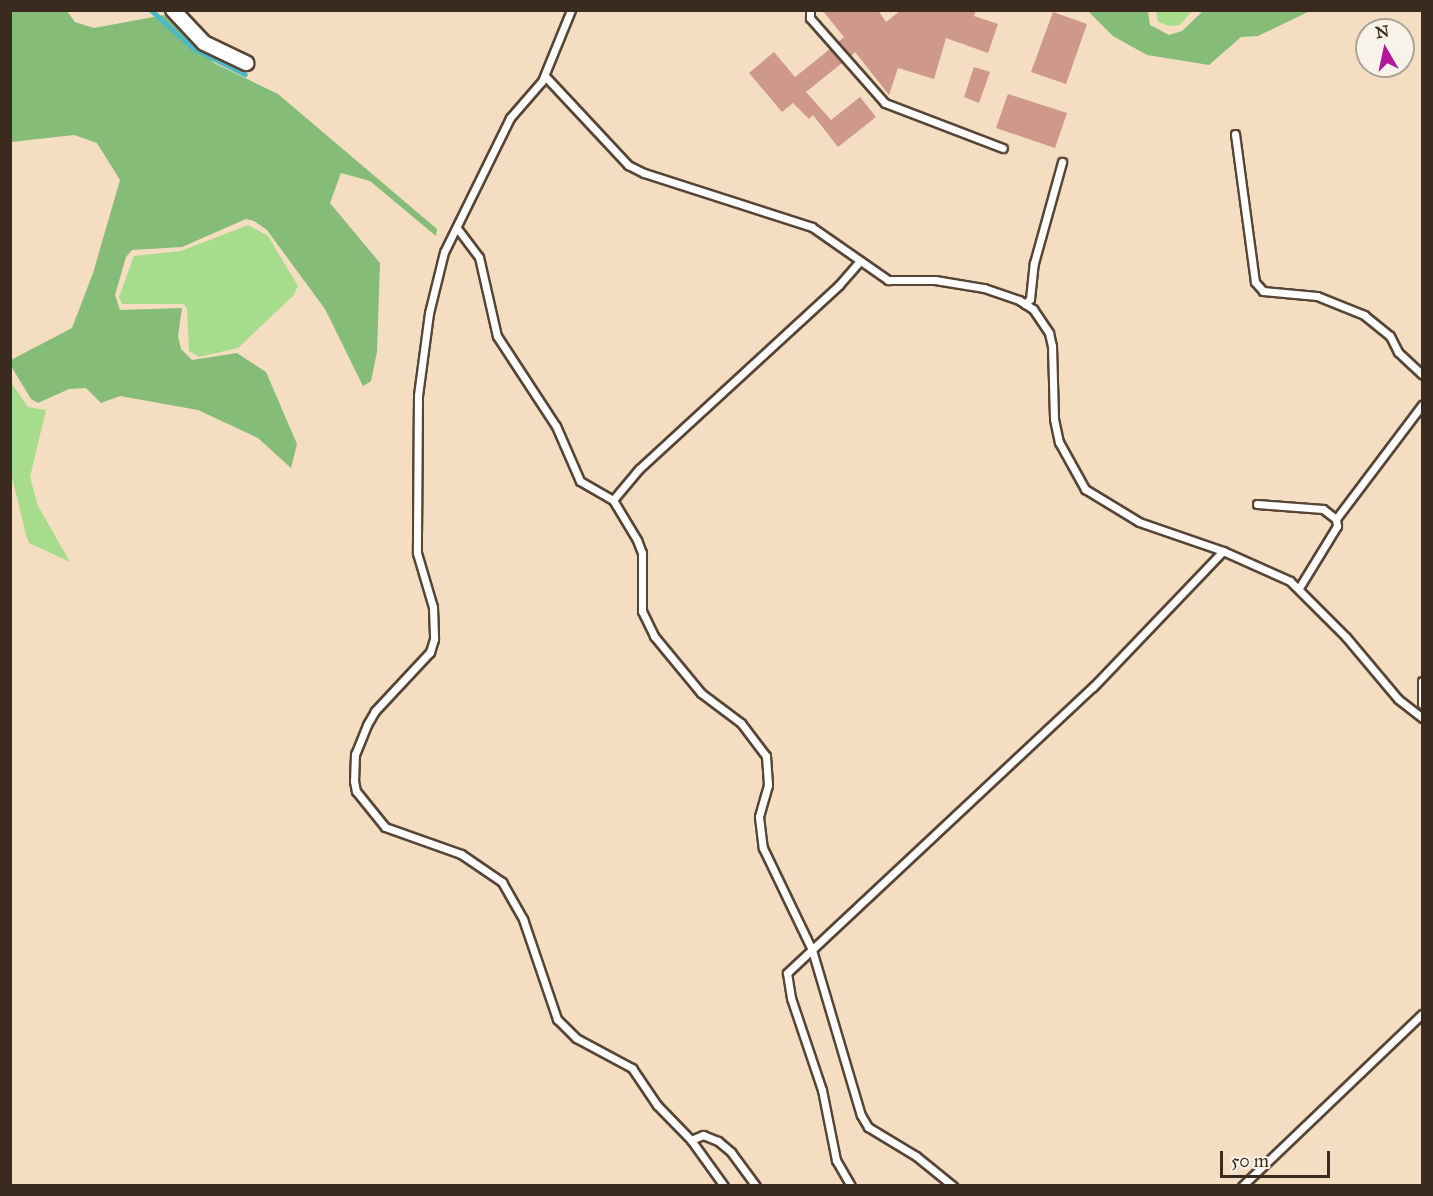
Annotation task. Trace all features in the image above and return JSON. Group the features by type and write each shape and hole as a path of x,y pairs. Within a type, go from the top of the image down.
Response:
{"street":[{"path":"173,10 204,43 246,63"}],"lane":[{"path":"571,10 545,76 510,118 444,252 429,313 418,395 417,553 433,607 434,639 430,652 381,705 367,725 355,754 354,781 356,791 385,827 461,854 502,882 523,919 557,1019 576,1038 632,1068 673,1125 691,1140 724,1185"},
{"path":"810,10 810,18 885,103 1003,148"},
{"path":"545,76 628,165 812,227 888,280 935,280 984,288 1025,304 1041,318 1049,333 1059,442 1085,489 1139,522 1223,550 1299,588 1398,699 1422,718"},
{"path":"1235,134 1255,282 1263,291 1317,296 1364,315 1390,336 1398,352 1422,374"},
{"path":"1025,304 1030,299 1034,263 1062,162"},
{"path":"457,228 479,257 491,320 504,350 556,426 580,481 613,500 642,553 642,611 654,636 701,693 741,723 766,756 768,785 759,833 812,950 868,1127 916,1156 953,1185"},
{"path":"613,500 639,469 839,285 860,261"},
{"path":"1336,519 1422,405"},
{"path":"1257,504 1323,509 1336,519 1337,526 1299,588"},
{"path":"851,1185 836,1160 822,1090 787,980 787,973 1094,687 1223,550"},
{"path":"1422,681 1422,704"},
{"path":"1242,1185 1422,1014"},
{"path":"691,1140 703,1134 718,1141 731,1152 756,1185"}],"green space":[{"path":"11,10 67,11 75,22 94,28 164,15 214,63 278,94 437,229 436,236 370,181 341,173 330,203 380,263 377,352 371,381 363,386 325,309 267,230 254,221 246,219 182,247 132,250 126,257 115,295 120,310 182,308 178,336 181,349 192,360 237,353 266,372 297,444 291,468 258,438 198,410 120,396 101,403 86,388 69,389 38,403 31,399 11,366 11,360 72,328 93,273 120,180 97,143 74,135 11,142"},
{"path":"1156,10 1192,11 1180,25 1169,26 1158,22"},
{"path":"1088,11 1148,11 1150,25 1169,35 1182,31 1203,11 1310,11 1258,36 1241,37 1209,65 1147,55 1113,36"},
{"path":"248,225 268,236 298,286 293,296 238,348 199,357 189,351 187,308 183,304 122,304 119,297 134,256 181,251"},
{"path":"10,381 28,407 46,410 30,477 38,506 70,562 29,543 26,535 11,473"}],"building":[{"path":"822,10 878,10 886,22 901,10 976,10 974,16 998,24 988,53 946,38 934,79 898,68 889,95 855,52 851,56 838,42 844,37"},
{"path":"1053,12 1087,24 1066,84 1031,72"},
{"path":"830,49 842,63 806,92 831,120 860,97 876,117 838,147 813,115 809,119 793,103 782,112 749,73 774,52 795,77"},
{"path":"974,67 990,72 979,103 964,97"},
{"path":"1008,94 1067,113 1055,148 996,128"}],"waterway":[{"path":"151,10 193,48 245,74"}]}
